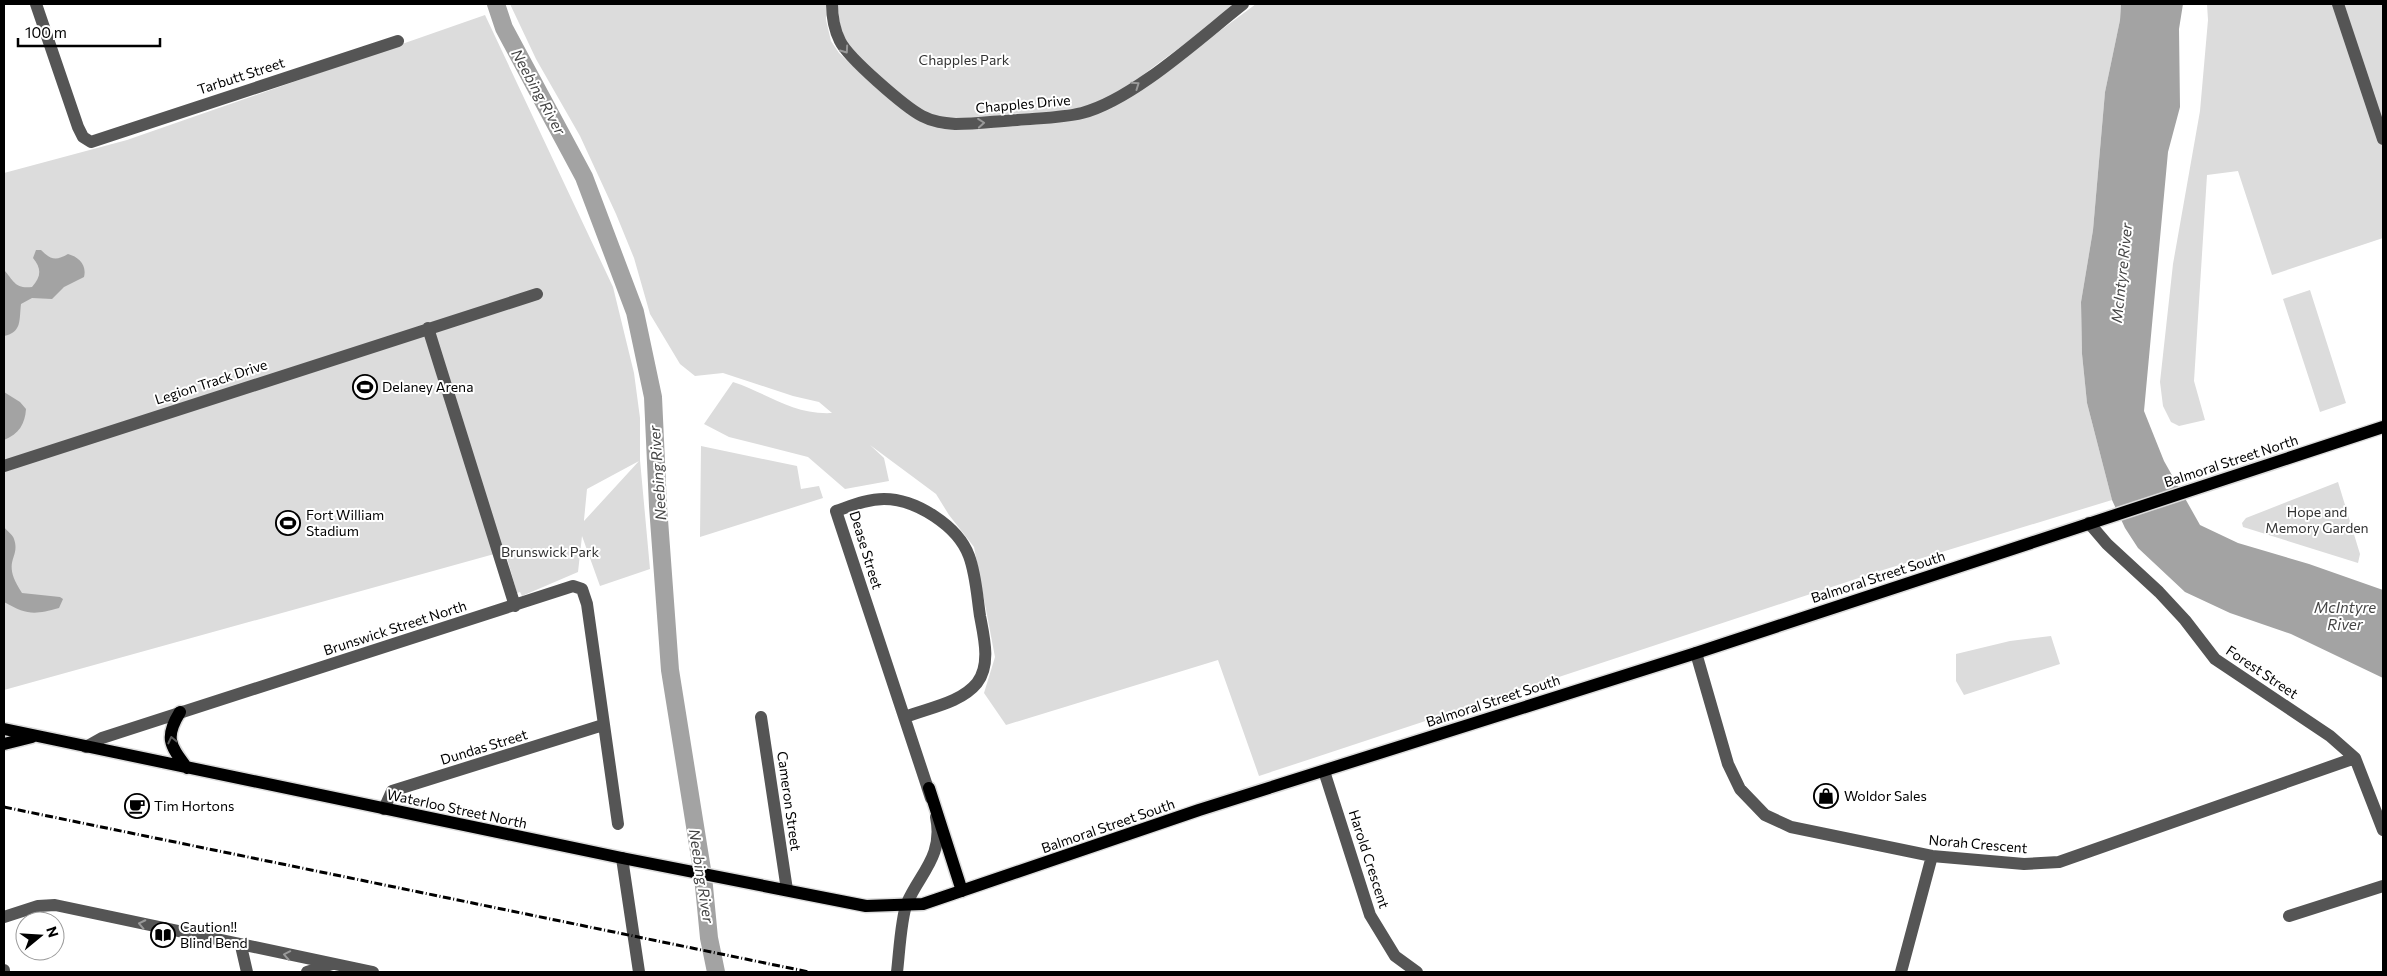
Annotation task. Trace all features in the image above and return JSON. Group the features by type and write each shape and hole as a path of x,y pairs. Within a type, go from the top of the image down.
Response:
{"main road":[{"name":"Balmoral Street North","path":"2088,523 2383,427"},
{"name":"Balmoral Street South","path":"906,904 923,904 1324,771 1696,653 2088,523"},
{"path":"180,712 171,727 170,737 177,755 187,768"},
{"path":"4,723 37,736"},
{"name":"Waterloo Street North","path":"4,730 622,858 866,906 906,904"},
{"path":"4,744 37,736"},
{"path":"929,788 962,891"}],"street":[{"name":"Tarbutt Street","path":"36,4 78,127 83,137 91,142 398,40"},
{"name":"Chapples Drive","path":"832,4 834,27 840,42 854,61 920,115 941,122 956,124 1050,118 1082,113 1098,107 1129,90 1173,60 1243,4"},
{"path":"2338,4 2383,139"},
{"name":"Legion Track Drive","path":"4,466 537,294"},
{"path":"428,328 515,606"},
{"name":"Dease Street","path":"905,717 959,697 968,692 980,678 985,656 975,580 969,555 955,534 939,520 923,510 903,503 885,499 867,501 836,511 905,717 929,788 938,826 932,862 906,904"},
{"name":"Forest Street","path":"2088,523 2159,592 2185,620 2215,659 2330,736 2355,758 2383,830"},
{"name":"Brunswick Street North","path":"86,747 102,738 180,712 573,586 582,589 587,604 603,725"},
{"name":"Norah Crescent","path":"1696,653 1728,764 1740,789 1752,804 1765,814 1791,827 1932,856 2024,864 2059,862 2355,758"},
{"name":"Cameron Street","path":"761,717 787,890"},
{"path":"603,725 618,824"},
{"name":"Dundas Street","path":"384,809 392,791 603,725"},
{"name":"Harold Crescent","path":"1324,771 1370,915 1395,956 1417,972"},
{"path":"1901,972 1932,856"},
{"path":"622,858 639,972"},
{"path":"2289,916 2383,886"},
{"path":"897,972 906,904"},
{"path":"4,917 38,906 55,905 241,946 373,972"},
{"path":"241,946 247,972"},
{"path":"307,972 334,964"}],"green space":[{"path":"510,4 826,4 826,20 831,41 839,53 876,88 929,125 1079,119 1190,53 1256,4 2121,4 2120,20 2105,92 2093,230 2081,302 2082,354 2087,403 2112,500 1883,570 1259,776 1218,660 1006,725 984,693 995,657 974,547 949,515 936,494 870,445 884,458 889,481 845,489 808,457 729,437 704,424 733,382 805,411 832,413 819,402 793,396 723,373 695,376 680,364 650,314 634,258 580,136 536,59"},
{"name":"Chapples Park","path":"838,4 1238,4 1118,93 1101,102 1082,108 1061,111 949,119 930,114 919,108 867,67 846,40 839,17"},
{"path":"2207,4 2383,4 2383,238 2272,275 2238,171 2207,175 2194,381 2205,420 2179,426 2171,422 2163,406 2160,382 2173,264 2200,111 2208,20"},
{"name":"Brunswick Park","path":"485,15 613,287 634,373 640,418 640,460 650,569 600,586 582,536 578,572 522,596 520,592 517,593 505,551 4,690 4,173 127,140","holes":["639,461 584,521 587,489"]},
{"path":"2310,290 2346,403 2320,412 2283,299"},
{"path":"701,446 797,466 801,489 819,486 823,498 700,537"},
{"name":"Hope and Memory Garden","path":"2338,482 2360,554 2358,563 2243,527 2242,523 2246,518"},
{"path":"2051,636 2060,664 1964,695 1956,681 1956,654 2010,641"}],"water":[{"name":"McIntyre River","path":"2121,4 2183,4 2179,29 2180,107 2168,152 2144,411 2164,461 2200,525 2238,543 2309,564 2383,590 2383,678 2291,634 2230,613 2185,592 2138,548 2125,528 2112,500 2087,403 2082,354 2081,302 2093,230 2105,92 2120,20"},
{"path":"36,250 41,250 54,258 60,258 68,254 76,257 83,265 84,277 64,287 52,299 32,298 21,304 17,329 4,336 4,270 18,285 32,287 39,276 38,266 33,258"},
{"path":"4,392 20,402 26,409 20,428 14,435 4,440"},
{"path":"4,527 14,539 15,551 12,561 12,573 22,593 60,597 63,599 59,608 37,613 19,609 4,602"}],"waterway":[{"name":"Neebing River","path":"496,4 504,28 584,177 635,312 653,397 658,506 670,670 703,876 709,938 716,972"}],"railway":[{"path":"4,807 809,972"}],"place":[{"name":"Delaney Arena","path":"365,387"},
{"name":"Fort William Stadium","path":"288,523"},
{"name":"Woldor Sales","path":"1826,796"},
{"name":"Tim Hortons","path":"137,806"},
{"name":"Caution!! Blind Bend","path":"163,935"}]}
